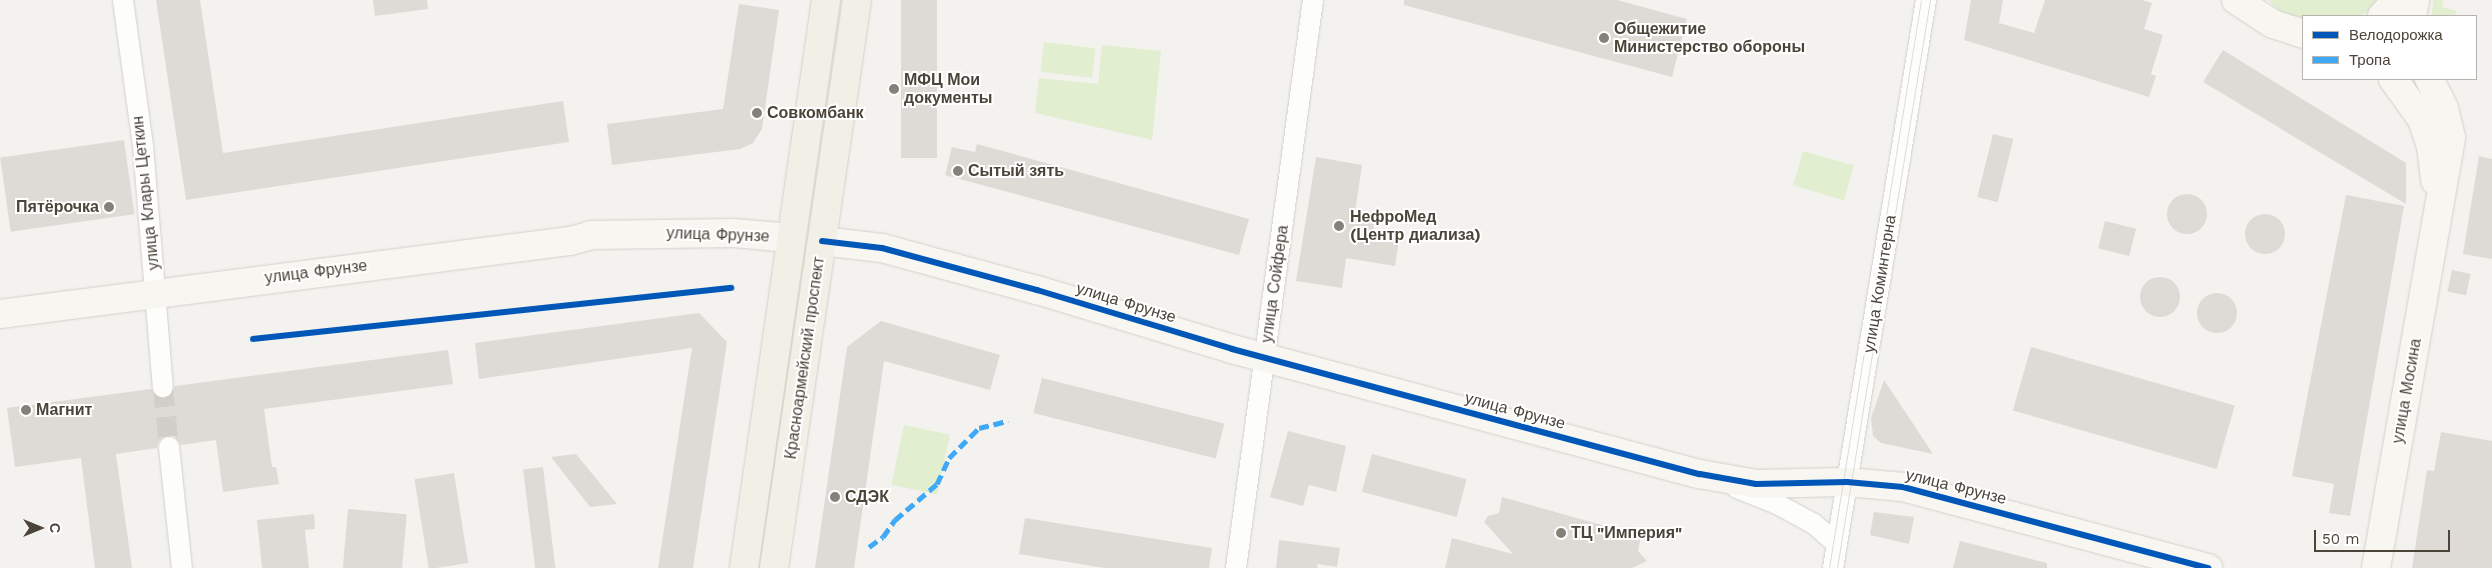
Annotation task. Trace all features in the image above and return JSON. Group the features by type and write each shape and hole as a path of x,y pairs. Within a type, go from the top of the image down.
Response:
{"main road":[{"name":"Красноармейский проспект","path":"744,568 826,0"},
{"name":"Красноармейский проспект","path":"774,568 857,0"},
{"name":"улица Фрунзе","path":"791,238 822,241"}],"street":[{"name":"улица Клары Цеткин","path":"123,0 143,146 162,387"},
{"name":"улица Сойфера","path":"1236,568 1266,358 1313,0"},
{"name":"улица Коминтерна","path":"1833,568 1926,0"},
{"path":"2236,0 2254,8 2289,32 2302,34"},
{"path":"2383,15 2397,0"},
{"path":"2412,15 2415,0"},
{"path":"2394,80 2413,104 2430,139 2438,214"},
{"name":"улица Мосина","path":"2376,568 2451,138 2444,108 2430,80"},
{"name":"улица Фрунзе","path":"0,314 570,241 592,235 734,233 791,238"},
{"name":"улица Фрунзе","path":"822,241 882,248 1266,358 1700,474 1756,484 1847,482 1902,487 2208,568"},
{"path":"169,447 182,568"},
{"path":"1700,474 1777,504 1814,524 1837,544"}],"green space":[{"path":"2268,0 2383,0 2362,15 2302,15 2302,22 2283,14"},
{"path":"2433,0 2444,0 2442,7 2457,11 2455,15 2432,15"},
{"path":"1044,42 1096,48 1092,78 1040,72"},
{"path":"1102,45 1161,51 1152,140 1035,113 1039,78 1098,84"},
{"path":"1803,151 1854,166 1844,200 1793,186"},
{"path":"904,425 950,435 937,494 891,485"}],"building":[{"path":"156,0 200,0 223,153 563,101 569,142 186,200"},
{"path":"373,0 427,0 428,9 375,16"},
{"path":"901,0 937,0 937,158 901,158"},
{"name":"Общежитие Министерство обороны","path":"1404,0 1617,0 1687,19 1672,77 1404,5"},
{"path":"1971,0 2003,0 1999,23 2034,33 2045,0 2142,0 2152,3 2144,29 2163,35 2151,74 2156,76 2149,97 1964,40"},
{"path":"739,4 779,10 762,129 753,143 740,149 612,165 607,124 723,109"},
{"path":"2223,50 2406,163 2406,204 2203,82"},
{"path":"1993,134 2013,139 1998,202 1977,197"},
{"path":"124,140 134,214 11,232 0,157"},
{"path":"977,144 1249,219 1239,255 945,175 952,147 975,152"},
{"path":"2479,156 2492,159 2492,259 2463,254"},
{"name":"НефроМед (Центр диализа)","path":"1316,157 1362,165 1355,213 1375,216 1372,236 1399,240 1395,266 1346,258 1342,288 1296,281"},
{"path":"2187,194 2201,200 2207,214 2201,228 2187,234 2173,228 2167,214 2173,200"},
{"path":"2346,195 2404,206 2350,516 2329,513 2334,484 2292,476"},
{"path":"2269,214 2276,217 2282,223 2285,234 2284,242 2276,251 2269,254 2261,254 2254,251 2246,242 2245,230 2248,223 2257,215"},
{"path":"2105,221 2136,229 2129,256 2098,248"},
{"path":"2452,270 2471,274 2466,295 2447,292"},
{"path":"2156,277 2164,277 2171,280 2177,286 2180,297 2177,308 2171,314 2164,317 2156,317 2149,314 2143,308 2140,301 2140,293 2143,286 2149,280"},
{"path":"2213,293 2221,293 2228,296 2234,302 2237,313 2234,324 2228,330 2221,333 2213,333 2206,330 2200,324 2197,317 2197,309 2200,302 2206,296"},
{"path":"699,313 727,342 693,568 658,568 692,348 479,379 475,343"},
{"path":"881,321 1000,355 990,390 884,361 854,568 815,568 847,347"},
{"path":"2031,347 2235,405 2217,469 2013,410"},
{"path":"448,350 453,384 264,409 272,467 276,467 279,484 223,492 216,440 181,445 174,436 167,435 158,442 157,448 116,454 132,568 95,568 81,458 15,467 7,408 151,389 158,397 164,399 173,392 175,386"},
{"path":"1042,378 1224,423 1216,458 1033,413"},
{"path":"1884,380 1933,454 1881,443 1873,436 1871,418"},
{"path":"1288,431 1346,446 1336,492 1309,485 1303,506 1270,497"},
{"path":"2441,432 2492,441 2492,568 2412,568 2427,470 2434,471"},
{"path":"576,454 617,504 590,507 551,457"},
{"path":"1372,454 1467,479 1457,517 1362,492"},
{"path":"543,467 555,568 535,568 523,469"},
{"path":"454,473 468,563 429,568 414,479"},
{"name":"ТЦ \"Империя\"","path":"1502,497 1641,536 1638,551 1647,561 1632,568 1445,568 1452,538 1513,554 1484,522 1488,516 1499,513"},
{"path":"348,509 407,514 402,568 343,568"},
{"path":"1874,512 1914,517 1909,544 1870,535"},
{"path":"314,514 315,529 305,530 309,568 262,568 257,520"},
{"path":"1025,518 1212,548 1209,568 1104,568 1019,554"},
{"path":"1279,540 1340,548 1337,567 1318,564 1317,568 1276,568"},
{"path":"1960,541 2047,563 2047,568 1953,568"}],"tunnel":[{"path":"163,387 169,447"}],"tram line":[{"path":"1829,568 1921,0"},
{"path":"1837,568 1930,0"}],"marked path":[{"path":"869,547 883,537 895,520 937,484 949,458 979,428 1008,421"}],"cycle path":[{"path":"822,241 882,248 1037,290 1232,349 1700,474 1756,484 1847,482 1903,487 2208,568"},
{"path":"253,339 731,288"}],"place":[{"name":"Общежитие Министерство обороны","path":"1604,38"},
{"name":"МФЦ Мои документы","path":"894,89"},
{"name":"Совкомбанк","path":"757,113"},
{"name":"Сытый зять","path":"958,171"},
{"name":"Пятёрочка","path":"109,207"},
{"name":"НефроМед (Центр диализа)","path":"1339,226"},
{"name":"Магнит","path":"26,410"},
{"name":"СДЭК","path":"835,497"},
{"name":"ТЦ \"Империя\"","path":"1561,533"}]}
